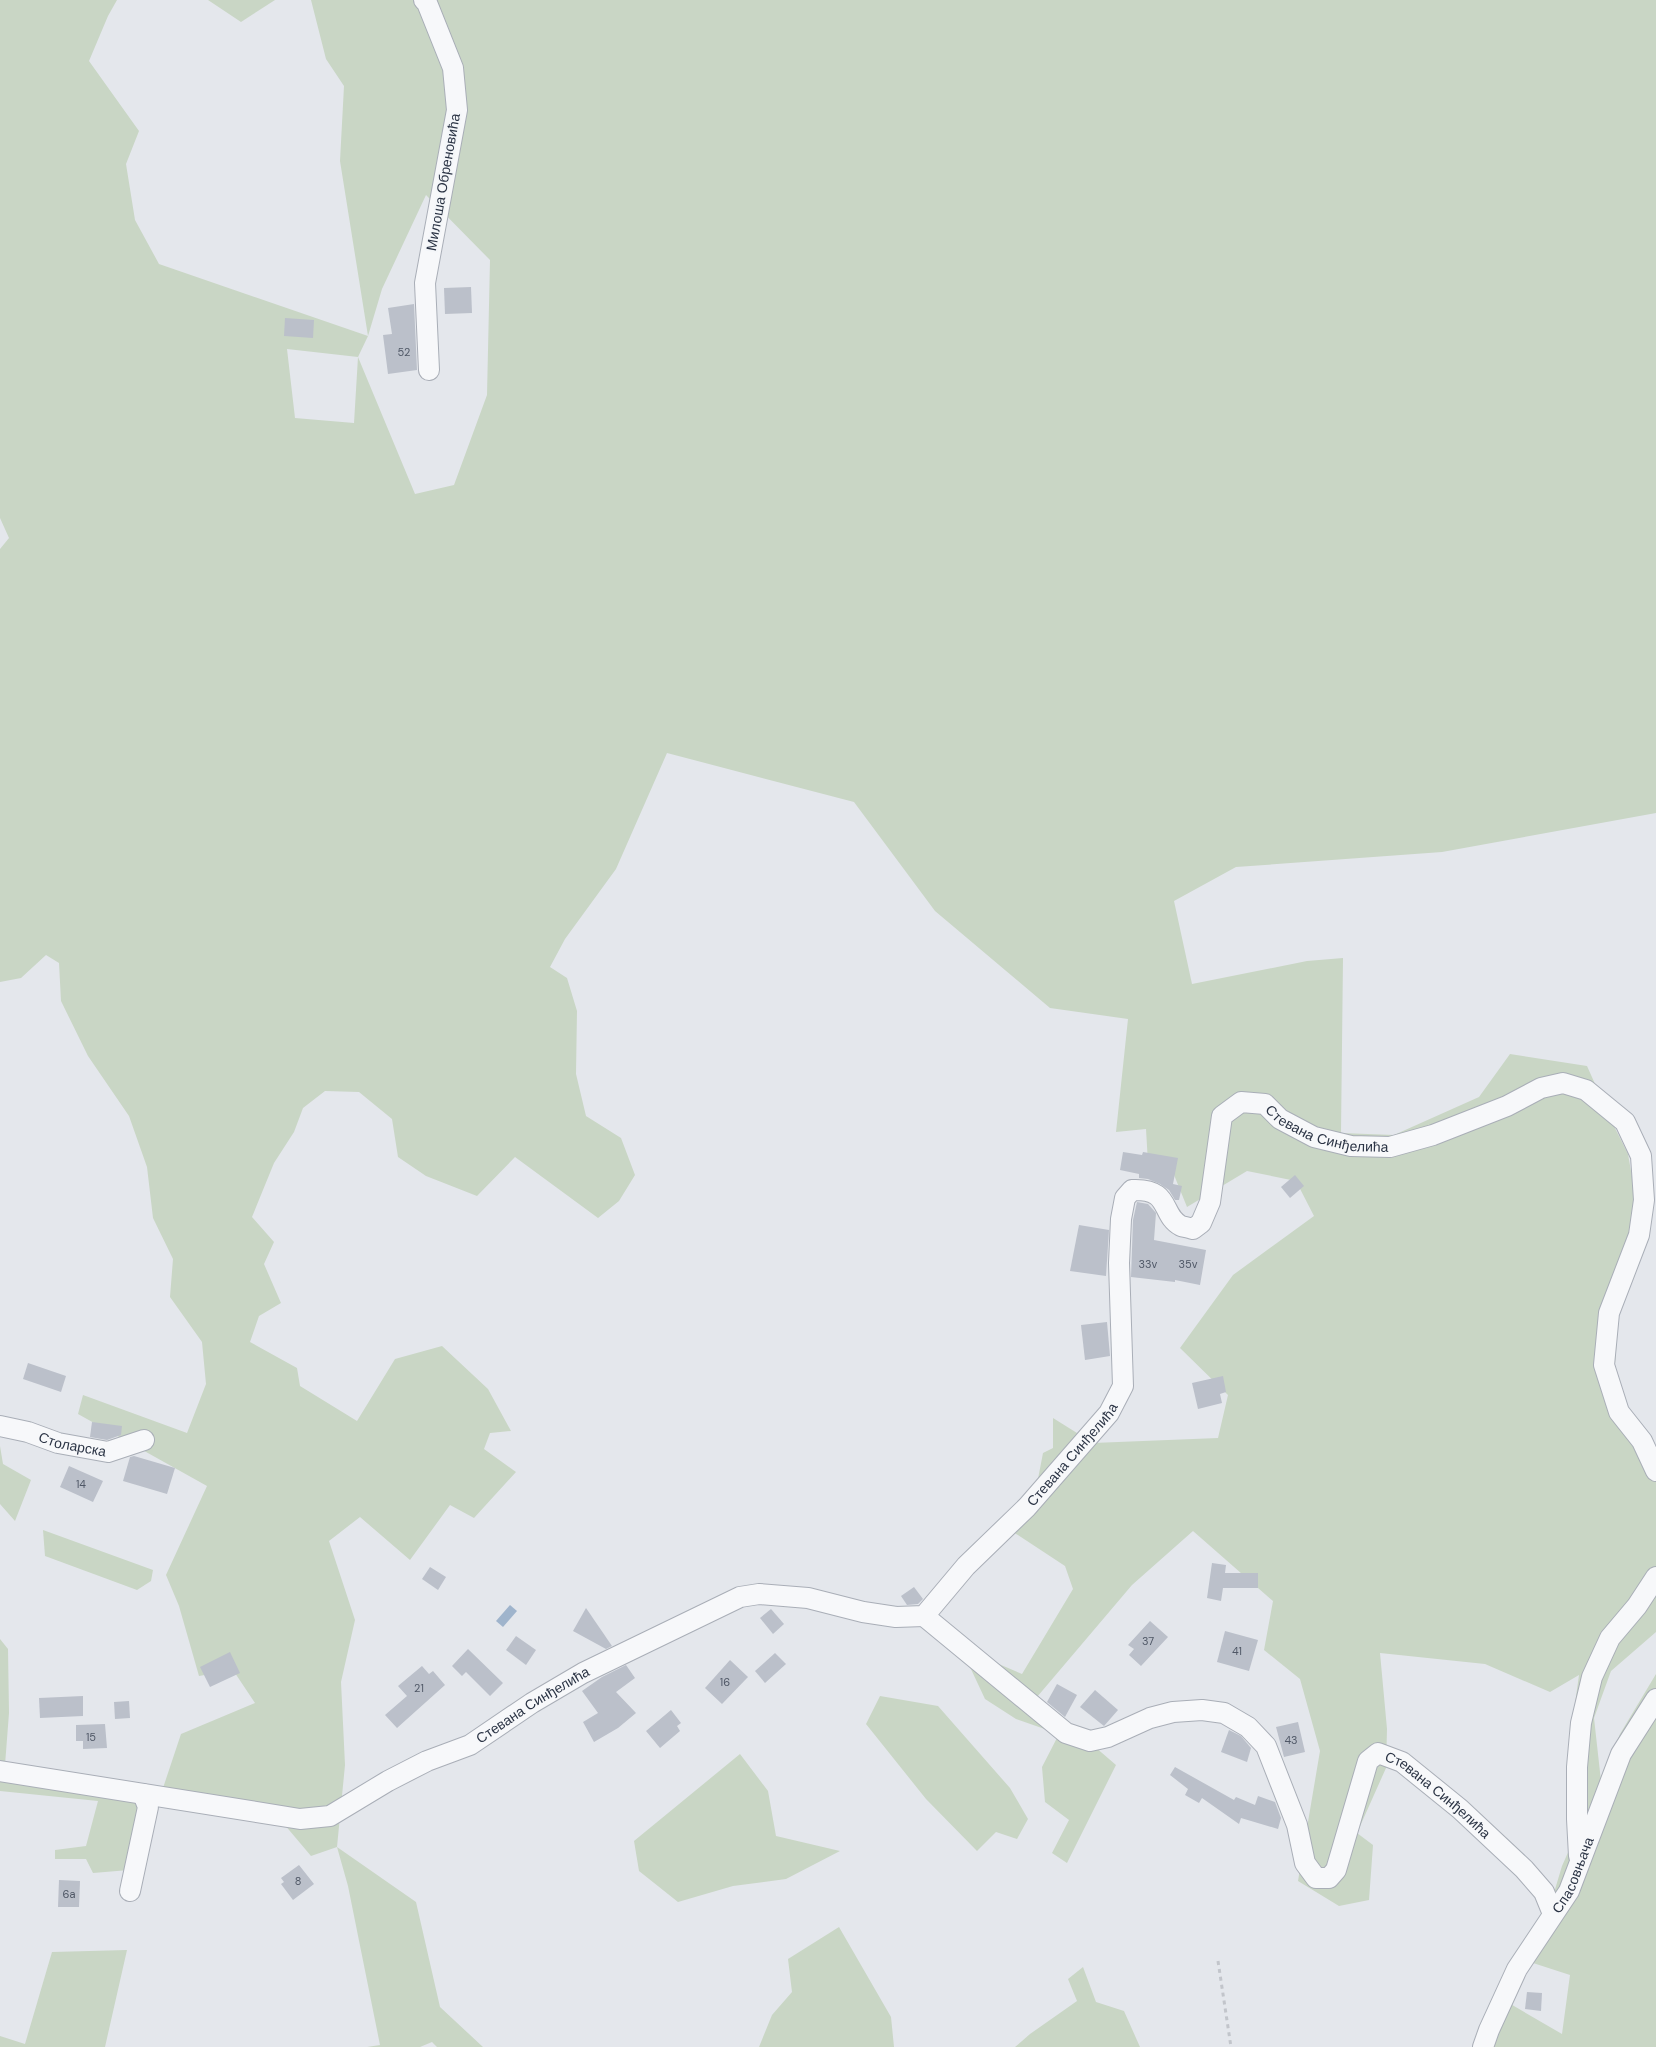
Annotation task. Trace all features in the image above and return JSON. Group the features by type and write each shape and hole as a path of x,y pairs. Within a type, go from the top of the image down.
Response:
{"street":[{"name":"Милоша Обреновића","path":"424,0 427,3 453,68 457,110 426,283 429,370"},
{"name":"Стевана Синђелића","path":"924,1616 966,1566 1027,1506 1109,1413 1123,1386 1119,1263 1121,1219 1125,1198 1132,1190 1144,1190 1160,1197 1180,1226 1194,1229 1201,1223 1210,1202 1222,1116 1241,1102 1265,1104 1280,1119 1314,1137 1351,1146 1390,1147 1433,1135 1507,1106 1540,1088 1563,1083 1586,1090 1625,1122 1641,1156 1644,1200 1639,1235 1609,1313 1604,1365 1619,1412 1642,1441 1656,1471"},
{"name":"Столарска","path":"0,1426 28,1432 58,1443 108,1452 144,1440"},
{"path":"1580,1864 1577,1819 1577,1767 1581,1722 1592,1677 1610,1638 1637,1606 1656,1577"},
{"name":"Стевана Синђелића","path":"0,1771 300,1819 330,1816 388,1781 427,1761 470,1746 532,1703 583,1672 740,1597 759,1594 808,1598 863,1612 888,1616 924,1616 1066,1733 1090,1741 1108,1737 1150,1718 1173,1712 1202,1710 1224,1713 1248,1726 1266,1746 1297,1825 1305,1863 1316,1878 1329,1878 1336,1870 1368,1762 1378,1753 1402,1762 1460,1810 1524,1869 1544,1892 1553,1914"},
{"name":"Спасовњача","path":"1483,2047 1517,1969 1569,1891 1621,1754 1656,1699"},
{"path":"130,1891 148,1807 143,1794"}],"path":[{"path":"1218,1961 1231,2047"}],"green space":[{"path":"0,0 117,0 108,16 89,61 139,131 126,164 135,220 159,264 368,336 340,161 344,86 326,59 311,0 1656,0 1656,813 1442,852 1236,867 1174,901 1192,984 1307,961 1343,958 1341,1133 1394,1135 1479,1097 1510,1054 1587,1066 1628,1154 1644,1245 1619,1312 1615,1364 1623,1432 1656,1449 1656,1632 1611,1671 1594,1718 1601,1781 1620,1734 1656,1674 1656,2047 1474,2047 1495,1995 1562,2034 1570,1975 1533,1963 1562,1866 1570,1848 1567,1762 1579,1675 1550,1692 1485,1664 1380,1653 1387,1729 1386,1768 1357,1833 1373,1845 1369,1900 1339,1906 1298,1881 1320,1751 1300,1679 1264,1650 1273,1601 1193,1531 1132,1585 1037,1697 1116,1765 1067,1863 1052,1853 1069,1820 1045,1802 1042,1767 1059,1734 1016,1719 985,1699 970,1667 980,1656 1022,1674 1073,1589 1065,1566 998,1522 1037,1484 1043,1453 1053,1448 1053,1418 1093,1443 1218,1438 1228,1395 1180,1348 1233,1275 1314,1216 1296,1181 1247,1171 1187,1207 1170,1165 1148,1163 1146,1129 1116,1132 1128,1019 1050,1008 935,911 854,802 667,753 616,869 565,939 550,967 567,978 577,1011 576,1074 586,1116 621,1138 635,1175 619,1201 598,1218 515,1157 477,1196 426,1176 398,1157 392,1119 359,1092 325,1091 303,1108 294,1132 274,1163 252,1217 274,1242 264,1264 281,1303 259,1316 250,1342 297,1368 300,1386 357,1421 395,1359 442,1346 488,1389 511,1431 490,1433 484,1449 516,1472 474,1518 450,1505 410,1560 360,1517 329,1541 355,1620 341,1682 345,1765 337,1847 311,1856 284,1824 162,1791 181,1734 255,1703 233,1670 199,1676 179,1606 166,1575 207,1486 78,1414 83,1395 187,1433 206,1384 202,1342 170,1297 173,1259 153,1218 147,1167 129,1116 88,1056 61,1001 59,963 46,955 21,978 0,982 0,549 9,538 0,518","holes":["426,195 490,260 487,395 454,485 415,494 358,357 368,336 382,289","287,349 358,357 354,423 295,418"]},
{"path":"208,0 275,0 241,22"},
{"path":"0,1446 3,1464 31,1480 15,1521 0,1504"},
{"path":"43,1530 153,1570 151,1581 137,1590 45,1556"},
{"path":"0,1639 8,1649 9,1713 5,1765 162,1791 141,1869 93,1873 86,1859 55,1859 55,1850 86,1846 98,1801 0,1791"},
{"path":"880,1696 938,1706 1010,1788 1028,1819 1017,1839 996,1832 977,1851 926,1799 866,1724"},
{"path":"740,1754 768,1791 776,1836 840,1851 786,1879 733,1886 678,1902 639,1871 634,1841"},
{"path":"337,1847 416,1902 440,2007 483,2047 437,2047 432,2042 420,2047 367,2047 380,2045 348,1886"},
{"path":"839,1927 891,2017 894,2047 759,2047 772,2015 792,1992 788,1959"},
{"path":"127,1950 105,2047 0,2047 0,2036 25,2044 52,1952"},
{"path":"1083,1967 1096,2002 1124,2011 1140,2047 1015,2047 1030,2034 1077,2001 1068,1979"}],"water":[{"path":"510,1605 517,1611 503,1627 496,1621"}],"building":[{"path":"471,287 472,313 445,314 444,288"},
{"path":"414,304 417,370 388,374 383,335 392,334 388,308"},
{"path":"285,318 314,320 313,338 284,336"},
{"path":"1123,1152 1142,1155 1143,1152 1178,1158 1173,1184 1182,1186 1179,1200 1175,1200 1169,1190 1160,1184 1148,1179 1139,1178 1139,1174 1120,1170"},
{"path":"1295,1175 1304,1186 1290,1198 1281,1187"},
{"path":"1137,1202 1148,1204 1156,1213 1154,1240 1206,1250 1200,1285 1175,1280 1175,1282 1131,1277 1133,1220"},
{"path":"1079,1225 1109,1230 1106,1276 1070,1271"},
{"path":"1107,1322 1110,1356 1085,1360 1081,1325"},
{"path":"28,1363 66,1376 61,1392 23,1379"},
{"path":"1223,1376 1226,1392 1220,1394 1222,1403 1198,1409 1192,1383"},
{"path":"92,1422 122,1426 121,1435 107,1440 90,1437"},
{"path":"134,1456 175,1468 167,1494 123,1481 130,1457"},
{"path":"69,1466 103,1481 93,1502 60,1487"},
{"path":"1212,1563 1226,1565 1225,1573 1258,1573 1258,1588 1223,1588 1221,1601 1207,1598"},
{"path":"430,1567 446,1577 438,1590 422,1579"},
{"path":"914,1587 923,1599 918,1604 907,1605 901,1596"},
{"path":"586,1608 612,1646 606,1649 573,1631"},
{"path":"771,1609 784,1624 773,1634 760,1618"},
{"path":"1150,1621 1168,1637 1141,1666 1129,1655 1134,1649 1128,1645"},
{"path":"1225,1631 1258,1640 1249,1671 1217,1662"},
{"path":"516,1636 536,1650 526,1665 506,1650"},
{"path":"468,1649 503,1683 490,1696 466,1672 462,1676 452,1666"},
{"path":"230,1652 240,1673 210,1687 200,1667"},
{"path":"775,1653 786,1664 765,1683 755,1671"},
{"path":"730,1660 748,1677 722,1704 705,1688"},
{"path":"626,1665 635,1678 616,1692 636,1713 618,1728 594,1742 583,1722 598,1713 582,1691 602,1677"},
{"path":"422,1666 429,1674 433,1671 445,1685 397,1728 385,1715 407,1696 398,1686"},
{"path":"1057,1684 1077,1695 1065,1717 1047,1702"},
{"path":"1095,1690 1118,1710 1104,1726 1080,1707"},
{"path":"83,1696 83,1716 40,1718 39,1698"},
{"path":"129,1701 130,1718 115,1719 114,1702"},
{"path":"671,1710 681,1723 677,1726 680,1731 660,1748 646,1731"},
{"path":"1298,1722 1305,1752 1284,1757 1276,1727"},
{"path":"105,1724 107,1748 83,1749 83,1741 76,1741 76,1725"},
{"path":"1229,1730 1241,1736 1251,1748 1247,1762 1221,1752"},
{"path":"1175,1767 1234,1800 1236,1797 1255,1805 1258,1796 1275,1802 1281,1818 1278,1829 1241,1818 1239,1824 1202,1798 1199,1803 1185,1795 1188,1789 1170,1775"},
{"path":"299,1865 314,1884 293,1900 281,1884 284,1882 281,1878"},
{"path":"59,1880 80,1881 79,1907 58,1907"},
{"path":"1527,1992 1542,1993 1541,2011 1525,2009"}]}
